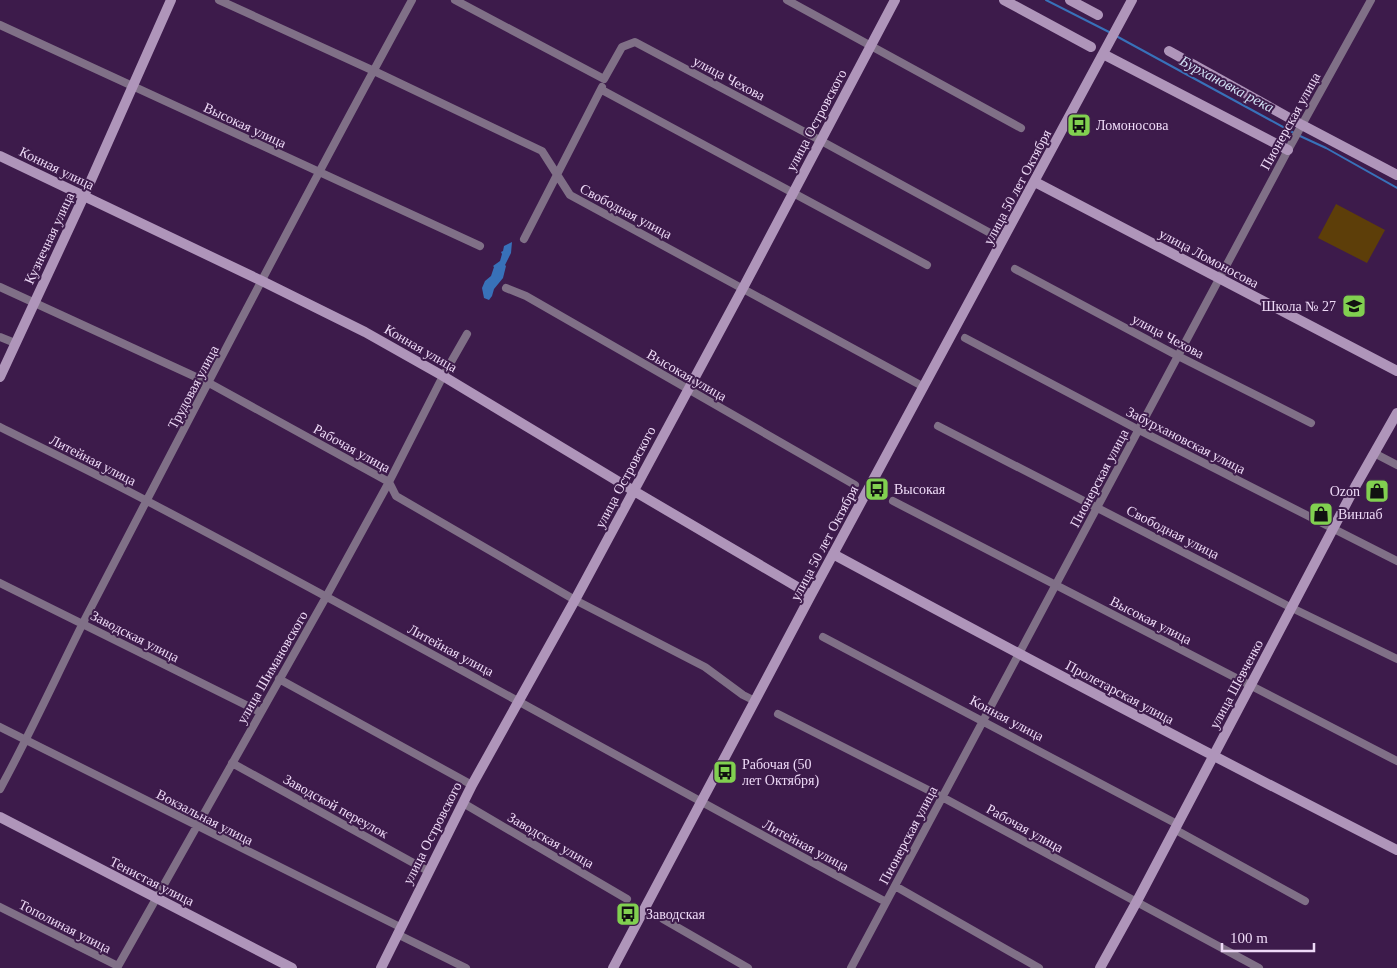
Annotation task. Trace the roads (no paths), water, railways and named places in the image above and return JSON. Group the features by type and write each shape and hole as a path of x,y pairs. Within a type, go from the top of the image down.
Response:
{"street":[{"name":"Кузнечная улица","path":"0,377 84,196 171,0"},
{"name":"Свободная улица","path":"219,0 542,151 570,195 924,387"},
{"name":"Трудовая улица","path":"0,789 147,501 412,0"},
{"path":"455,0 604,79"},
{"path":"787,0 1021,128"},
{"name":"улица Островского","path":"381,968 472,785 634,491 895,0"},
{"path":"1004,0 1091,46"},
{"path":"1070,0 1098,15"},
{"name":"улица 50 лет Октября","path":"614,968 811,595 1132,0"},
{"name":"Пионерская улица","path":"851,968 1288,150 1371,0"},
{"name":"Высокая улица","path":"0,25 480,246"},
{"name":"улица Чехова","path":"524,239 602,90 604,79 622,47 635,42 1003,240"},
{"path":"1169,51 1397,175"},
{"path":"1103,54 1288,150"},
{"path":"602,90 927,265"},
{"name":"Конная улица","path":"0,156 365,332 443,376 811,595"},
{"name":"улица Ломоносова","path":"1035,182 1397,371"},
{"name":"улица Чехова","path":"1015,269 1178,356 1312,423"},
{"name":"Рабочая улица","path":"0,287 209,383 389,482 396,496 575,600 705,667 743,695 755,701"},
{"name":"Высокая улица","path":"506,288 526,296 855,485"},
{"name":"улица Шимановского","path":"118,967 326,597 467,334"},
{"path":"0,337 15,343"},
{"name":"Забурхановская улица","path":"966,338 1139,430 1397,561"},
{"name":"улица Шевченко","path":"1100,968 1333,529 1397,413"},
{"name":"Свободная улица","path":"938,426 1292,608 1397,659"},
{"name":"Литейная улица","path":"0,427 147,501 519,700 701,802 886,902"},
{"path":"1374,453 1397,465"},
{"name":"Высокая улица","path":"893,501 1397,761"},
{"name":"Пролетарская улица","path":"833,554 1213,757 1397,850"},
{"name":"Заводская улица","path":"0,582 260,712"},
{"name":"Конная улица","path":"823,637 983,721 1176,827 1305,901"},
{"path":"279,679 472,785"},
{"name":"Рабочая улица","path":"778,714 942,797 1259,968"},
{"name":"Вокзальная улица","path":"0,727 196,826 399,931 466,968"},
{"name":"Заводской переулок","path":"232,763 428,871"},
{"name":"Заводская улица","path":"463,803 627,899"},
{"name":"Тенистая улица","path":"0,817 292,968"},
{"path":"895,886 1039,968"},
{"name":"Тополиная улица","path":"0,907 118,967"},
{"path":"664,919 748,968"}],"water":[{"path":"512,242 511,253 505,265 503,278 494,289 489,300 484,298 482,288 485,281 491,276 493,266 500,261 504,246"}],"waterway":[{"name":"Бурхановка река","path":"1046,0 1109,32"},
{"name":"Бурхановка река","path":"1118,37 1294,133"},
{"name":"Бурхановка река","path":"1300,136 1326,148 1397,188"}],"place":[{"name":"Ломоносова","path":"1079,125"},
{"name":"Школа № 27","path":"1354,306"},
{"name":"Высокая","path":"877,489"},
{"name":"Ozon","path":"1377,491"},
{"name":"Винлаб","path":"1321,514"},
{"name":"Рабочая (50 лет Октября)","path":"725,772"},
{"name":"Заводская","path":"628,914"}]}
